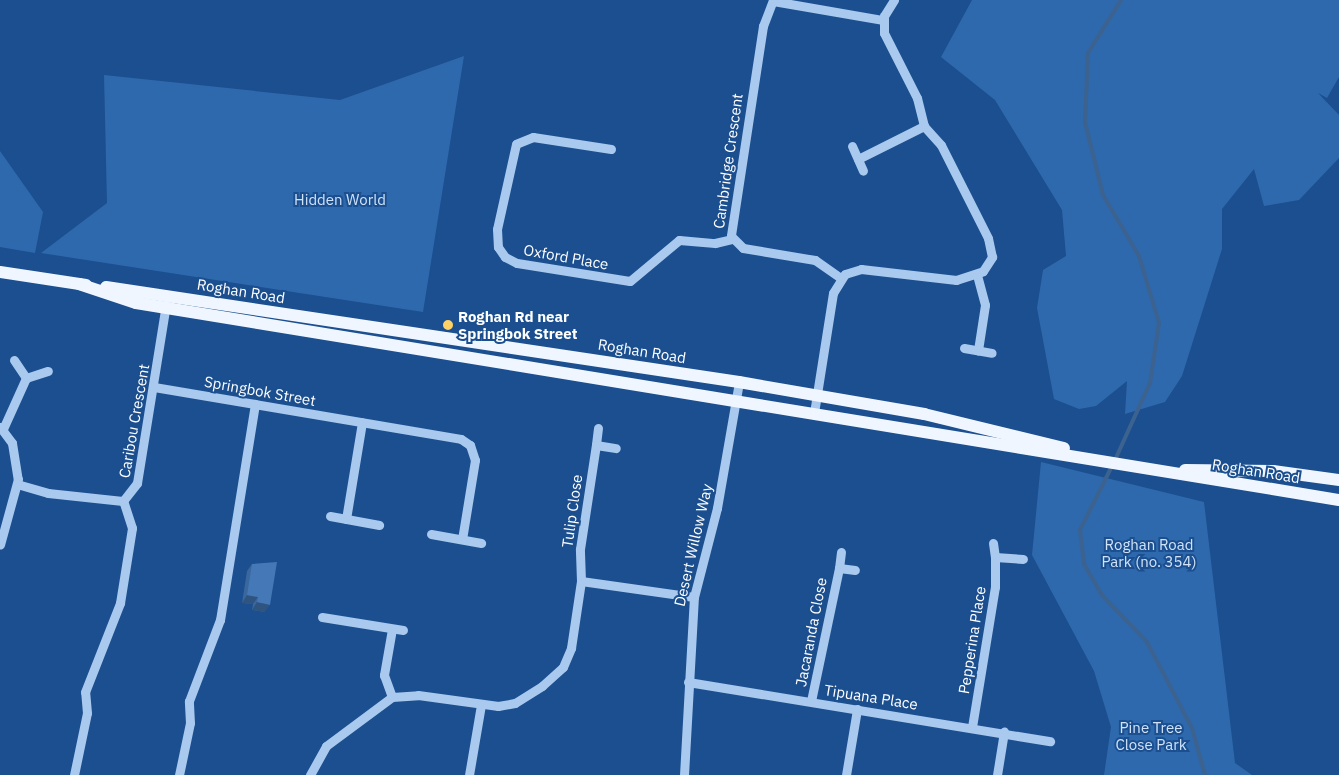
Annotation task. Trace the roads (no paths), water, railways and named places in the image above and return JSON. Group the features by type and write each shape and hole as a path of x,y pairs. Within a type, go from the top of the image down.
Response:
{"main road":[{"name":"Roghan Road","path":"0,272 79,284 165,302 736,400 1080,454 1339,500"},
{"name":"Roghan Road","path":"165,302 739,382 1017,434 1080,454"},
{"name":"Roghan Road","path":"1170,470 1274,471 1339,480"}],"street":[{"path":"773,0 882,20"},
{"name":"Cambridge Crescent","path":"773,0 763,26 730,227 732,239 743,248 815,260 841,278"},
{"path":"814,413 833,293 841,278 861,269 937,281 977,275 990,262 992,246 941,145 924,126 919,103 884,33 882,20 894,0"},
{"path":"858,159 924,126"},
{"name":"Oxford Place","path":"611,150 533,137 516,144 497,229 498,247 505,257 517,263 630,281 679,240 715,243 732,239"},
{"path":"852,146 863,171"},
{"path":"977,275 984,304 978,350"},
{"name":"Caribou Crescent","path":"123,501 137,484 154,386 165,302"},
{"path":"964,348 992,353"},
{"path":"14,360 26,378"},
{"path":"0,545 17,484 12,443 1,428 26,378 48,372"},
{"name":"Desert Willow Way","path":"684,775 694,597 717,508 739,382"},
{"name":"Springbok Street","path":"154,386 454,437 470,446 474,466 462,539"},
{"path":"179,775 190,723 189,701 220,620 255,404"},
{"path":"346,519 362,422"},
{"name":"Tulip Close","path":"392,697 418,695 481,705 515,703 563,667 574,636 581,581 580,549 598,428"},
{"path":"596,446 616,448"},
{"path":"17,484 48,493 123,501 132,528 120,603 86,692 87,713 74,775"},
{"path":"330,516 379,525"},
{"path":"432,534 481,543"},
{"name":"Pepperina Place","path":"972,727 995,588 993,543"},
{"name":"Jacaranda Close","path":"811,701 842,552"},
{"path":"995,557 1023,560"},
{"name":"Jacaranda Close","path":"839,568 855,570"},
{"path":"581,581 694,597"},
{"path":"322,617 403,630"},
{"path":"310,775 326,746 392,697 384,675 392,629"},
{"name":"Tipuana Place","path":"688,682 1050,741"},
{"path":"469,775 481,705"},
{"path":"846,775 857,709"},
{"path":"997,775 1004,732"}],"waterway":[{"path":"1115,460 1150,383 1159,323 1139,256 1103,195 1085,122 1088,53 1121,0"},
{"path":"1112,466 1080,530 1084,564 1101,594 1147,642 1192,728 1205,775"}],"place":[{"name":"Roghan Rd near Springbok Street","path":"448,325"}],"park label":[{"name":"Hidden World","path":"340,200"},
{"name":"Roghan Road Park (no. 354)","path":"1149,552"},
{"name":"Pine Tree Close Park","path":"1151,736"}]}
